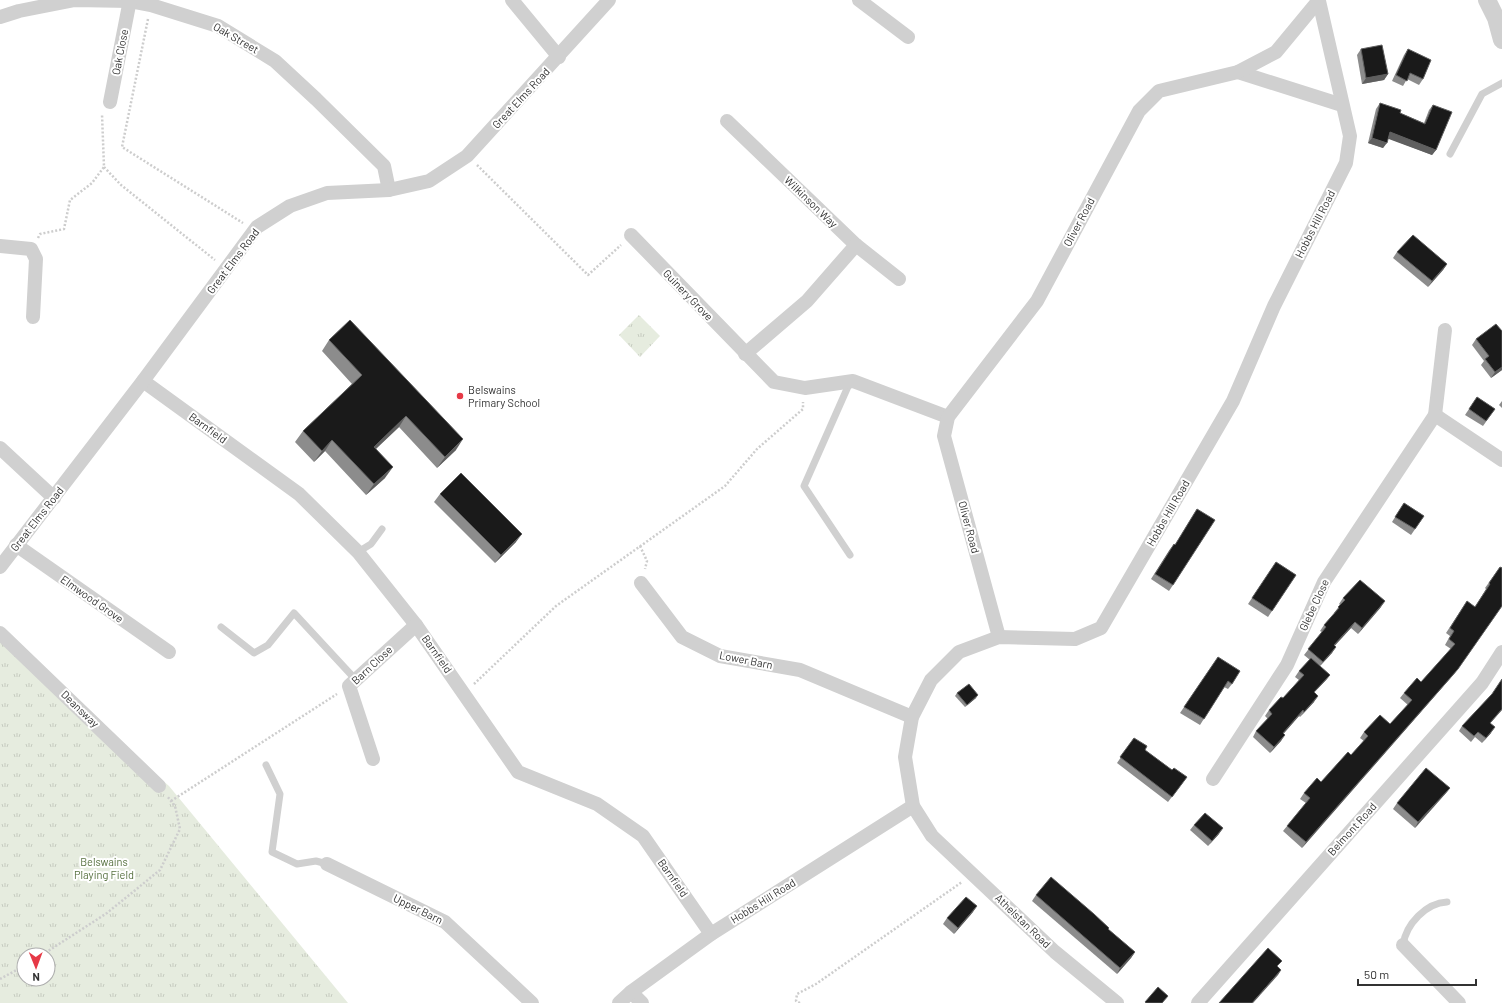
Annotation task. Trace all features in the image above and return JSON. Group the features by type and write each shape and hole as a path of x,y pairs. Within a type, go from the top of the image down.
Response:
{"street":[{"name":"Oak Street","path":"0,17 19,11 75,0 130,1 151,5 218,26 275,61 384,166 390,190"},
{"path":"512,0 559,57"},
{"name":"Great Elms Road","path":"0,567 143,381 255,230 290,206 327,192 390,190 429,181 468,156 609,0"},
{"path":"858,0 908,37"},
{"path":"1487,0 1496,18 1502,40"},
{"name":"Oak Close","path":"110,101 130,1"},
{"name":"Oliver Road","path":"999,637 944,436 948,417 1037,301 1139,111 1159,91 1238,72 1276,52 1319,1"},
{"name":"Oliver Road","path":"1319,1 1342,106"},
{"path":"1238,72 1342,106"},
{"name":"Hobbs Hill Road","path":"932,836 913,806 905,757 912,717 931,680 959,652 999,637 1075,639 1101,628 1233,401 1274,306 1346,163 1350,136 1342,106"},
{"name":"Wilkinson Way","path":"726,121 856,245 899,279"},
{"name":"Guinery Grove","path":"631,235 745,354 774,382 805,388"},
{"path":"745,354 807,301 856,245"},
{"path":"0,246 31,249 36,259 34,317"},
{"name":"Glebe Close","path":"1213,779 1287,665 1324,582 1435,415 1445,330"},
{"name":"Barnfield","path":"143,381 299,494 358,552 416,625 518,772 597,804 643,836 711,934"},
{"path":"805,388 850,382 948,417"},
{"path":"1435,415 1502,460"},
{"path":"0,448 54,498"},
{"name":"Elmwood Grove","path":"16,545 169,652"},
{"name":"Lower Barn","path":"641,583 682,638 720,656 800,670 912,717"},
{"name":"Barn Close","path":"373,759 353,683 416,625"},
{"name":"Deansway","path":"0,633 159,786"},
{"name":"Belmont Road","path":"1198,1003 1482,683 1502,652"},
{"name":"Hobbs Hill Road","path":"619,1003 631,992 711,934 913,806"},
{"name":"Athelstan Road","path":"932,836 1055,952 1117,1003"},
{"name":"Upper Barn","path":"327,864 446,922 532,1003"},
{"path":"1403,945 1459,1003"},
{"path":"631,992 642,1003"}],"lane":[{"path":"1450,154 1482,94 1502,83"},
{"path":"850,382 804,486 850,555"},
{"path":"358,552 371,544 382,529"},
{"path":"221,627 254,653 268,645 294,613 353,683"},
{"path":"266,764 280,794 272,852 297,864 316,861 327,864"},
{"path":"1403,945 1405,936 1410,926 1420,915 1431,905 1447,902"}],"path":[{"path":"151,5 122,147 255,230"},
{"path":"31,249 40,234 64,229 70,200 92,183 104,167 102,106 110,101"},
{"path":"468,156 588,275 631,235"},
{"path":"104,167 121,185 226,269"},
{"path":"464,693 556,606 725,486 757,449 802,409 805,388"},
{"path":"640,546 647,561 641,583"},
{"path":"171,802 353,683"},
{"path":"54,947 107,913 160,870 180,828 175,806 159,786"},
{"path":"800,1003 796,1001 797,994 816,984 974,874"},
{"path":"0,979 16,970"}],"green space":[{"path":"639,315 660,336 640,357 619,335"},
{"name":"Belswains Playing Field","path":"0,640 169,786 348,1003 0,1003"}],"building":[{"path":"1382,45 1388,74 1366,78 1361,49"},
{"path":"1408,49 1431,60 1423,79 1410,73 1407,81 1396,75"},
{"path":"1380,103 1401,110 1400,113 1425,124 1433,105 1452,112 1436,150 1390,132 1387,143 1372,138"},
{"path":"1413,235 1447,264 1432,281 1397,252"},
{"path":"350,320 463,439 445,457 406,416 374,447 393,467 374,484 332,440 322,451 303,431 362,375 329,340"},
{"path":"1496,324 1502,331 1502,367 1495,372 1485,359 1489,356 1476,339"},
{"path":"1477,397 1495,409 1486,421 1469,409"},
{"path":"461,473 522,534 501,555 440,494"},
{"path":"1404,503 1424,516 1415,529 1395,517"},
{"path":"1197,509 1215,520 1173,585 1155,574"},
{"path":"1276,562 1296,575 1272,611 1252,598"},
{"path":"1500,567 1502,568 1502,606 1458,669 1306,842 1287,826 1310,798 1304,793 1317,778 1321,782 1348,752 1351,755 1368,736 1364,732 1380,715 1390,724 1412,700 1404,693 1417,678 1421,682 1455,644 1449,639 1454,631 1450,628 1467,601 1475,607"},
{"path":"1360,580 1385,601 1362,628 1355,622 1334,645 1336,647 1323,662 1308,649 1326,627 1324,625 1345,600 1343,598"},
{"path":"1218,657 1240,671 1232,684 1228,681 1204,719 1184,707"},
{"path":"1311,658 1330,675 1314,692 1318,696 1304,712 1303,710 1283,733 1285,735 1274,747 1256,731 1272,714 1269,710 1281,697 1283,698 1304,675 1299,671"},
{"path":"1502,679 1502,709 1490,723 1495,727 1486,738 1478,732 1474,736 1462,726 1492,694"},
{"path":"969,684 978,695 967,705 957,693"},
{"path":"1134,738 1147,746 1145,750 1172,770 1174,768 1187,777 1172,797 1120,757"},
{"path":"1426,768 1450,788 1418,822 1397,803"},
{"path":"1205,813 1223,828 1212,841 1194,825"},
{"path":"1051,877 1135,952 1120,968 1036,895"},
{"path":"966,897 977,906 958,928 947,918"},
{"path":"1268,948 1282,961 1277,966 1281,970 1252,1003 1219,1003"},
{"path":"1158,987 1168,996 1162,1003 1146,1003 1145,1002"}],"place":[{"name":"Belswains Primary School","path":"460,396"}]}
